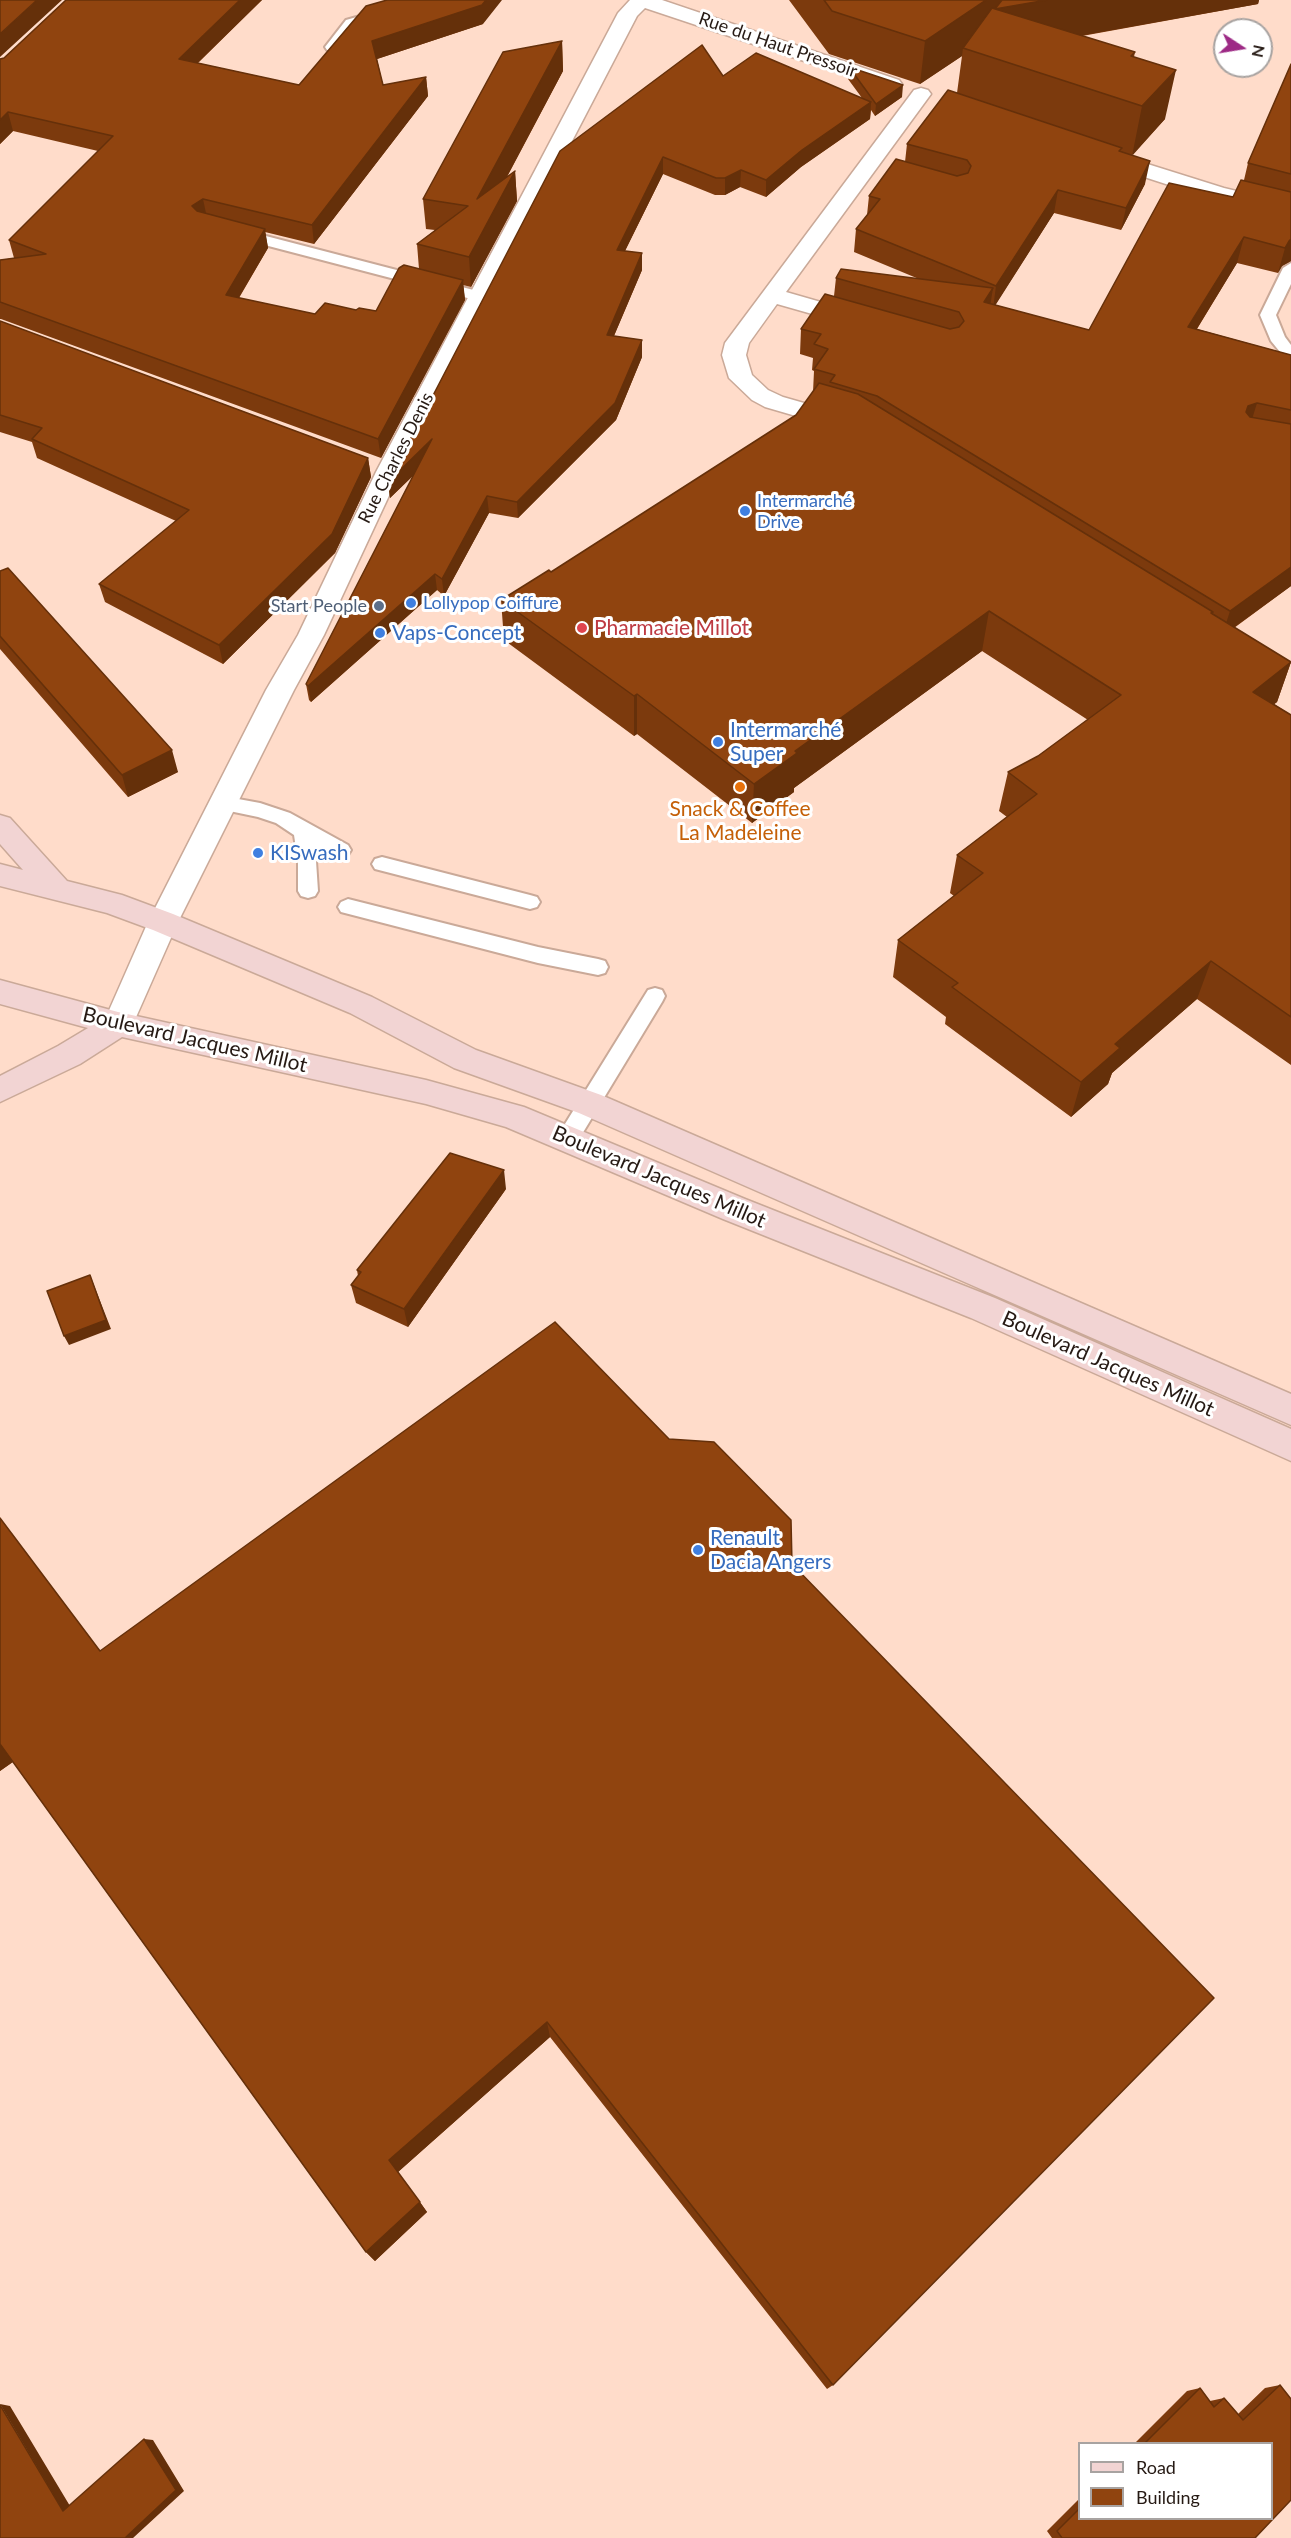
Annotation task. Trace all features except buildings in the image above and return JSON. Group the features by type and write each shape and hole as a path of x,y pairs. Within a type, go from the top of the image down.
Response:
{"street":[{"name":"Rue du Haut Pressoir","path":"642,0 932,98 866,166"},
{"name":"Rue Charles Denis","path":"118,1024 163,922 222,803 311,635 378,468 478,296 628,13 642,0"},
{"path":"1091,152 1217,193 1291,211"},
{"path":"864,428 774,402 749,387 741,378 734,355 737,343 774,296 866,166 890,173"},
{"path":"774,296 882,327"},
{"path":"0,825 56,888"},
{"name":"Boulevard Jacques Millot","path":"0,875 112,903 163,922 361,1005 465,1059 590,1104 1291,1410"},
{"name":"Boulevard Jacques Millot","path":"0,992 118,1024 426,1092 513,1116 734,1209 983,1308 1291,1445"},
{"path":"0,1090 69,1055 118,1024"}],"lane":[{"path":"332,47 351,23 383,14 396,0"},
{"path":"228,231 478,296"},
{"path":"1291,268 1268,315 1277,338 1291,354"},
{"path":"222,803 260,810 283,818 341,850"},
{"path":"303,831 308,861 308,891"},
{"path":"382,864 530,902"},
{"path":"348,907 538,955 598,967"},
{"path":"568,1138 655,996"}],"place":[{"name":"Intermarché Drive","path":"745,511"},
{"name":"Lollypop Coiffure","path":"411,603"},
{"name":"Start People","path":"379,606"},
{"name":"Pharmacie Millot","path":"582,628"},
{"name":"Vaps-Concept","path":"380,633"},
{"name":"Intermarché Super","path":"718,742"},
{"name":"Snack & Coffee La Madeleine","path":"740,787"},
{"name":"KISwash","path":"258,853"},
{"name":"Renault Dacia Angers","path":"698,1550"}]}
